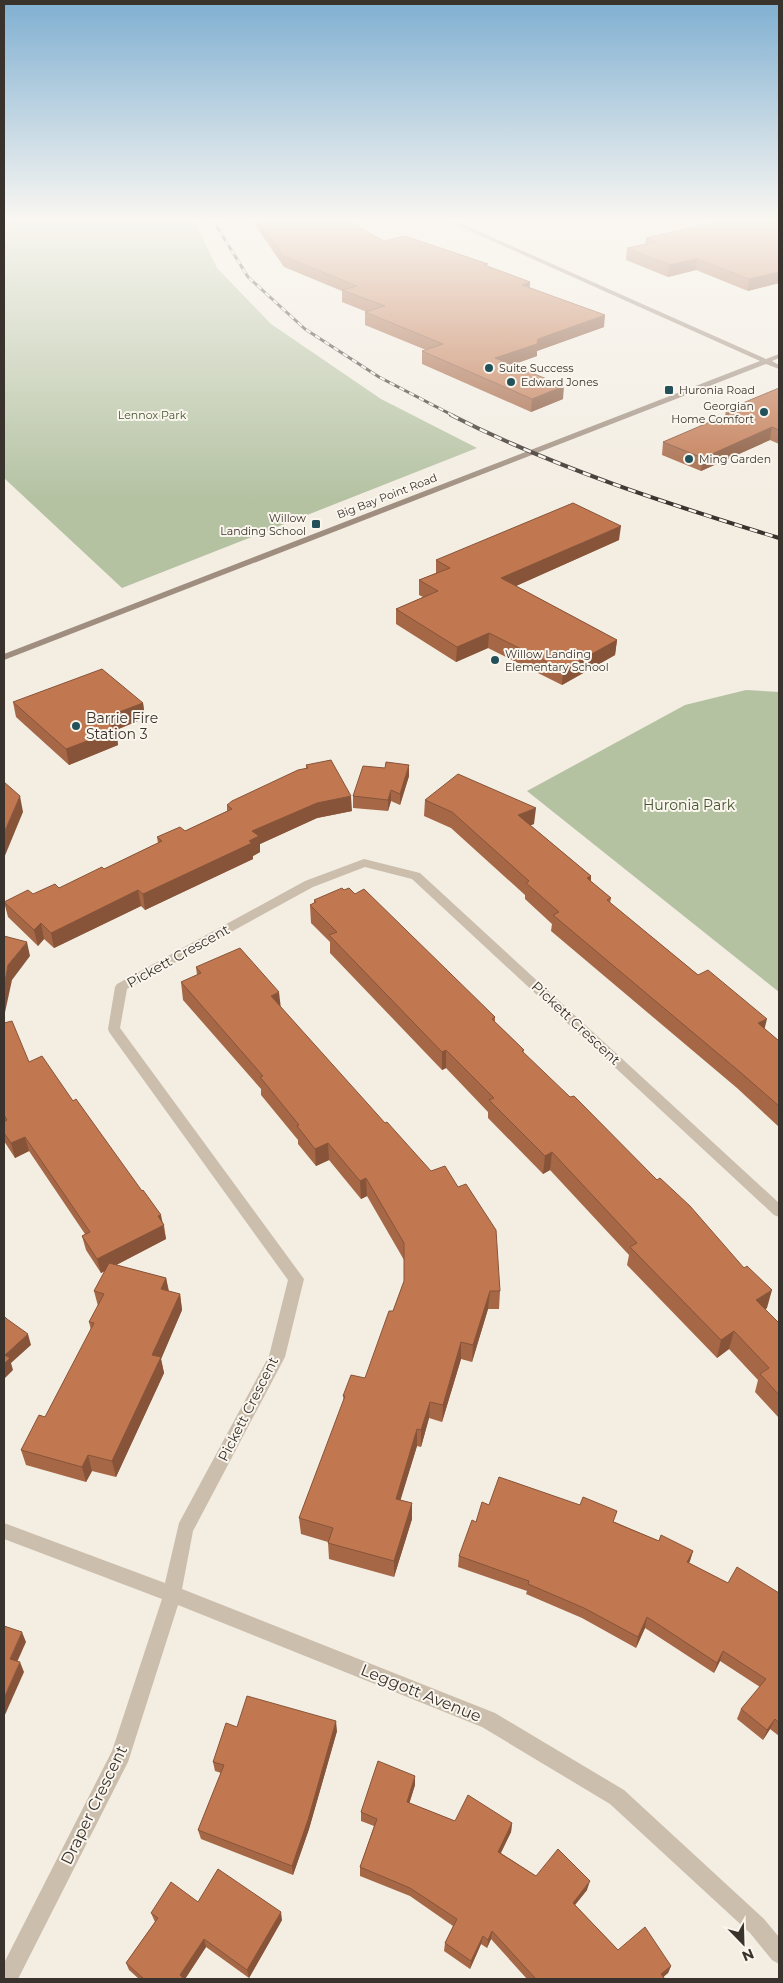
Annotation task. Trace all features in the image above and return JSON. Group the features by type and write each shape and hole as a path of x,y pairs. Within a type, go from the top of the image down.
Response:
{"street":[{"path":"661,315 779,367"},
{"name":"Big Bay Point Road","path":"4,658 779,356"},
{"name":"Pickett Crescent","path":"172,1594 185,1529 277,1357 296,1279 114,1029 121,987 309,884 364,863 416,876 779,1211"},
{"name":"Leggott Avenue","path":"4,1530 172,1594 488,1720 617,1797 757,1926 779,1953"},
{"name":"Draper Crescent","path":"7,1979 121,1755 172,1594"}],"green space":[{"name":"Lennox Park","path":"4,315 262,315 271,324 381,399 477,448 122,588 4,478"},
{"name":"Huronia Park","path":"746,690 779,692 779,992 527,791 685,705"}],"building":[{"path":"371,315 605,315 538,339 537,344 495,358 564,386 532,399 422,351 443,344"},
{"path":"779,388 779,430 772,427 703,458 663,442 733,412 726,410"},
{"path":"573,503 621,526 501,578 617,640 563,670 489,633 457,647 396,609 438,591 419,580 450,568 436,560"},
{"name":"Barrie Fire Station 3","path":"102,669 143,703 103,718 116,730 66,749 13,702"},
{"path":"331,760 351,796 317,803 252,831 259,836 249,841 252,843 143,894 138,890 51,933 41,923 34,930 4,902 28,890 33,894 55,884 59,888 102,867 104,869 162,841 157,837 180,827 185,831 232,809 227,805 232,801 298,770 308,768 306,765"},
{"path":"386,762 409,765 400,794 391,790 388,800 353,796 363,766 385,768"},
{"path":"458,774 536,808 518,815 591,876 587,878 611,898 607,900 698,975 708,970 767,1019 758,1023 779,1041 779,1106 553,915 559,912 526,883 529,881 452,812 425,800"},
{"path":"4,782 20,796 4,833"},
{"path":"342,888 344,890 349,888 355,894 364,889 495,1017 492,1019 524,1050 522,1051 570,1097 574,1096 657,1180 660,1178 690,1206 744,1268 747,1266 772,1290 756,1300 779,1323 779,1395 760,1374 769,1368 734,1331 721,1340 630,1247 637,1243 552,1152 545,1156 489,1100 494,1098 446,1050 442,1052 329,935 337,932 310,905 316,902 314,900"},
{"path":"4,936 27,942 8,965 4,987"},
{"path":"240,948 279,992 271,996 385,1123 387,1122 431,1171 445,1166 458,1187 466,1184 496,1230 500,1291 490,1291 473,1345 461,1342 443,1405 430,1402 421,1430 417,1429 396,1499 412,1503 394,1561 328,1543 333,1528 299,1518 345,1396 343,1396 351,1375 365,1378 389,1311 393,1311 404,1281 404,1243 366,1178 360,1181 328,1143 315,1149 297,1126 299,1125 260,1077 263,1076 181,982 201,973 196,967"},
{"path":"12,1021 29,1062 42,1056 73,1101 76,1099 143,1190 161,1215 158,1216 164,1225 97,1259 82,1236 90,1232 25,1137 11,1143 4,1133 4,1122 7,1120 4,1115 4,1023"},
{"path":"109,1263 166,1278 161,1289 180,1294 152,1355 161,1357 112,1461 88,1455 82,1467 21,1450 39,1415 45,1417 94,1323 89,1322 104,1294 94,1291"},
{"path":"4,1316 28,1334 5,1355 10,1358 4,1364"},
{"path":"499,1477 580,1505 583,1497 617,1511 613,1522 659,1541 661,1535 693,1551 687,1562 728,1583 737,1567 779,1593 779,1723 775,1719 767,1730 741,1709 766,1679 723,1651 717,1663 647,1617 638,1637 584,1608 528,1584 529,1581 459,1556 472,1520 476,1522 482,1502 489,1505"},
{"path":"4,1626 22,1632 10,1659 20,1662 4,1698"},
{"path":"247,1696 336,1721 308,1820 292,1866 198,1830 224,1765 213,1762 226,1723 237,1727"},
{"path":"378,1761 415,1776 407,1802 455,1821 468,1795 512,1823 498,1852 536,1876 558,1849 590,1881 573,1903 618,1950 645,1927 671,1966 661,1974 665,1979 536,1979 492,1931 488,1940 483,1936 471,1961 445,1943 457,1919 410,1888 360,1867 377,1819 361,1812"},
{"path":"218,1869 281,1912 247,1970 204,1939 180,1975 184,1979 144,1979 126,1963 158,1918 151,1913 171,1882 198,1902"}],"railway":[{"path":"289,315 305,329 379,377 454,416"},
{"path":"451,415 531,452 612,484 779,538"}],"place":[{"name":"Suite Success","path":"489,368"},
{"name":"Edward Jones","path":"511,382"},
{"name":"Huronia Road","path":"669,390"},
{"name":"Georgian Home Comfort","path":"764,412"},
{"name":"Ming Garden","path":"689,459"},
{"name":"Willow Landing School","path":"316,524"},
{"name":"Willow Landing Elementary School","path":"495,660"},
{"name":"Barrie Fire Station 3","path":"76,726"}]}
